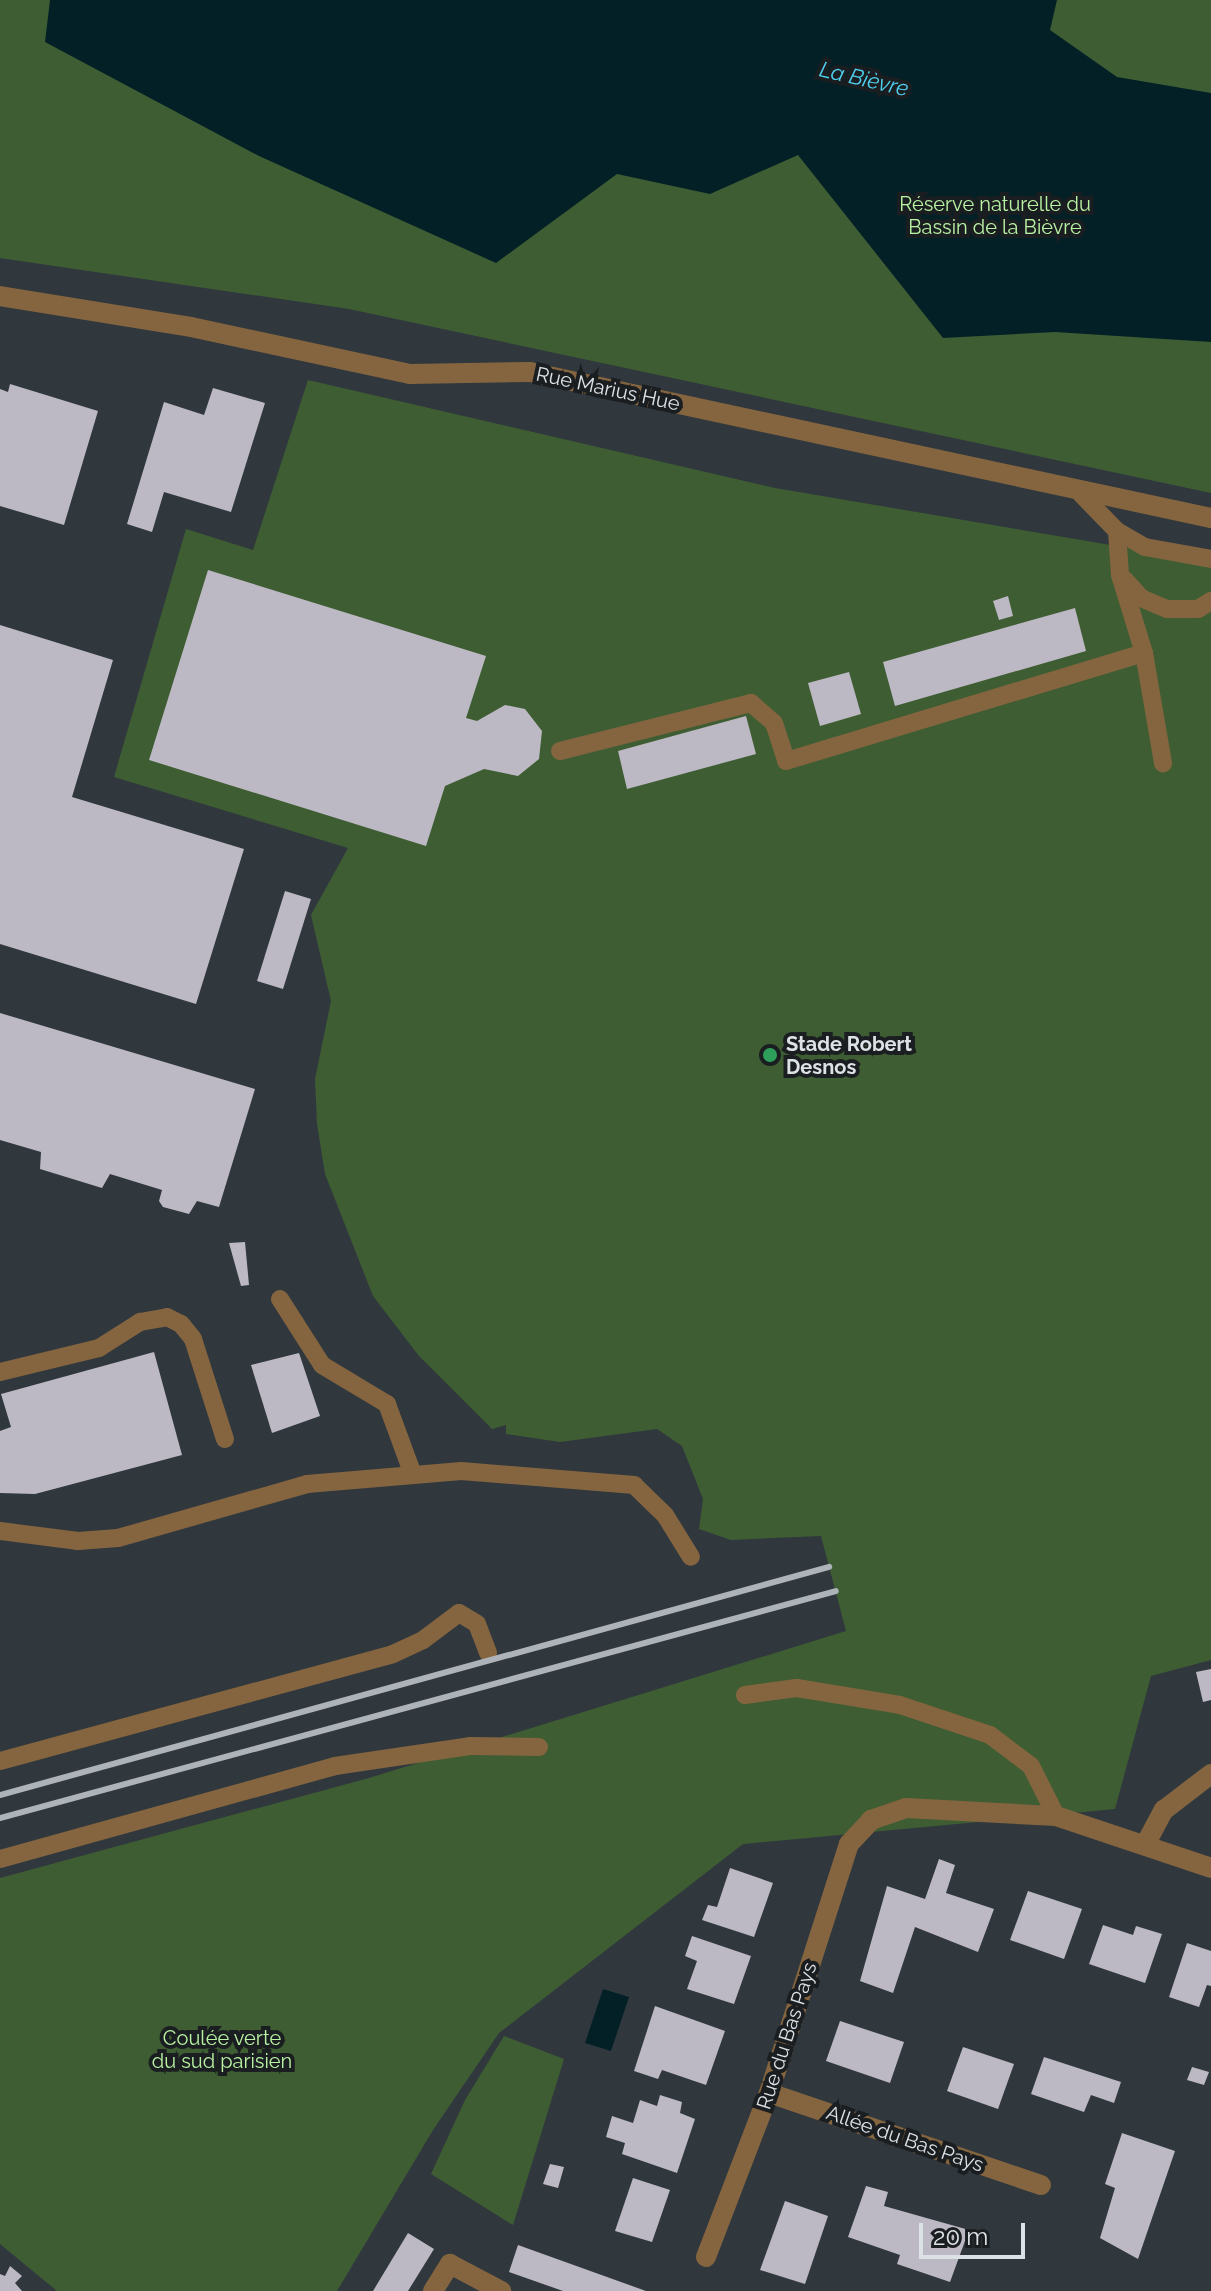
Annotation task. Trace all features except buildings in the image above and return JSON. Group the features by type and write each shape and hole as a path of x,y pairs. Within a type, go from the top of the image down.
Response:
{"street":[{"name":"Rue Marius Hue","path":"0,296 191,327 410,374 530,372 1081,494 1211,518"},
{"path":"1145,1845 1164,1810 1211,1774"},
{"name":"Rue du Bas Pays","path":"706,2257 769,2093 849,1844 871,1820 906,1808 1056,1816"},
{"path":"1056,1816 1211,1868"},
{"name":"Allée du Bas Pays","path":"769,2093 1041,2185"},
{"path":"433,2291 450,2264 497,2290"}],"lane":[{"path":"1081,494 1117,531 1145,547 1211,559"},
{"path":"1117,531 1120,575 1144,653 1163,763"},
{"path":"1120,575 1141,598 1167,609 1198,609 1211,601"},
{"path":"560,751 751,703 774,723 786,761 1144,653"},
{"path":"280,1299 322,1365 387,1404 412,1472"},
{"path":"0,1372 99,1348 140,1322 167,1317 193,1339 225,1439"},
{"path":"0,1531 78,1541 118,1538 307,1484 412,1472 619,1480 654,1502 691,1557"},
{"path":"0,1761 393,1654 459,1613 477,1624 488,1653"},
{"path":"745,1695 797,1688 900,1705 990,1735 1031,1766 1056,1816"},
{"path":"0,1859 335,1766 470,1746 539,1747"}],"green space":[{"name":"Réserve naturelle du Bassin de la Bièvre","path":"0,0 1211,0 1211,493 349,309 0,258"},
{"name":"Coulée verte du sud parisien","path":"308,380 775,488 1211,562 1211,1660 1151,1676 1115,1809 743,1844 499,2033 433,2130 337,2291 57,2291 0,2244 0,1878 369,1778 846,1631 821,1536 731,1540 699,1529 703,1499 682,1446 657,1429 560,1442 506,1434 506,1425 492,1429 419,1356 373,1296 325,1174 317,1124 315,1079 331,1001 311,915 348,848 114,777 186,529 253,550"},
{"path":"504,2036 564,2059 513,2225 431,2174 465,2100"}],"water":[{"name":"La Bièvre","path":"50,0 1057,0 1050,30 1117,77 1211,93 1211,342 1055,332 943,338 798,155 710,194 617,174 496,263 259,156 45,42"},
{"path":"603,1989 629,1997 611,2051 585,2043"}],"railway":[{"path":"0,1795 829,1567"},
{"path":"0,1818 836,1591"}],"place":[{"name":"Stade Robert Desnos","path":"770,1055"}]}
